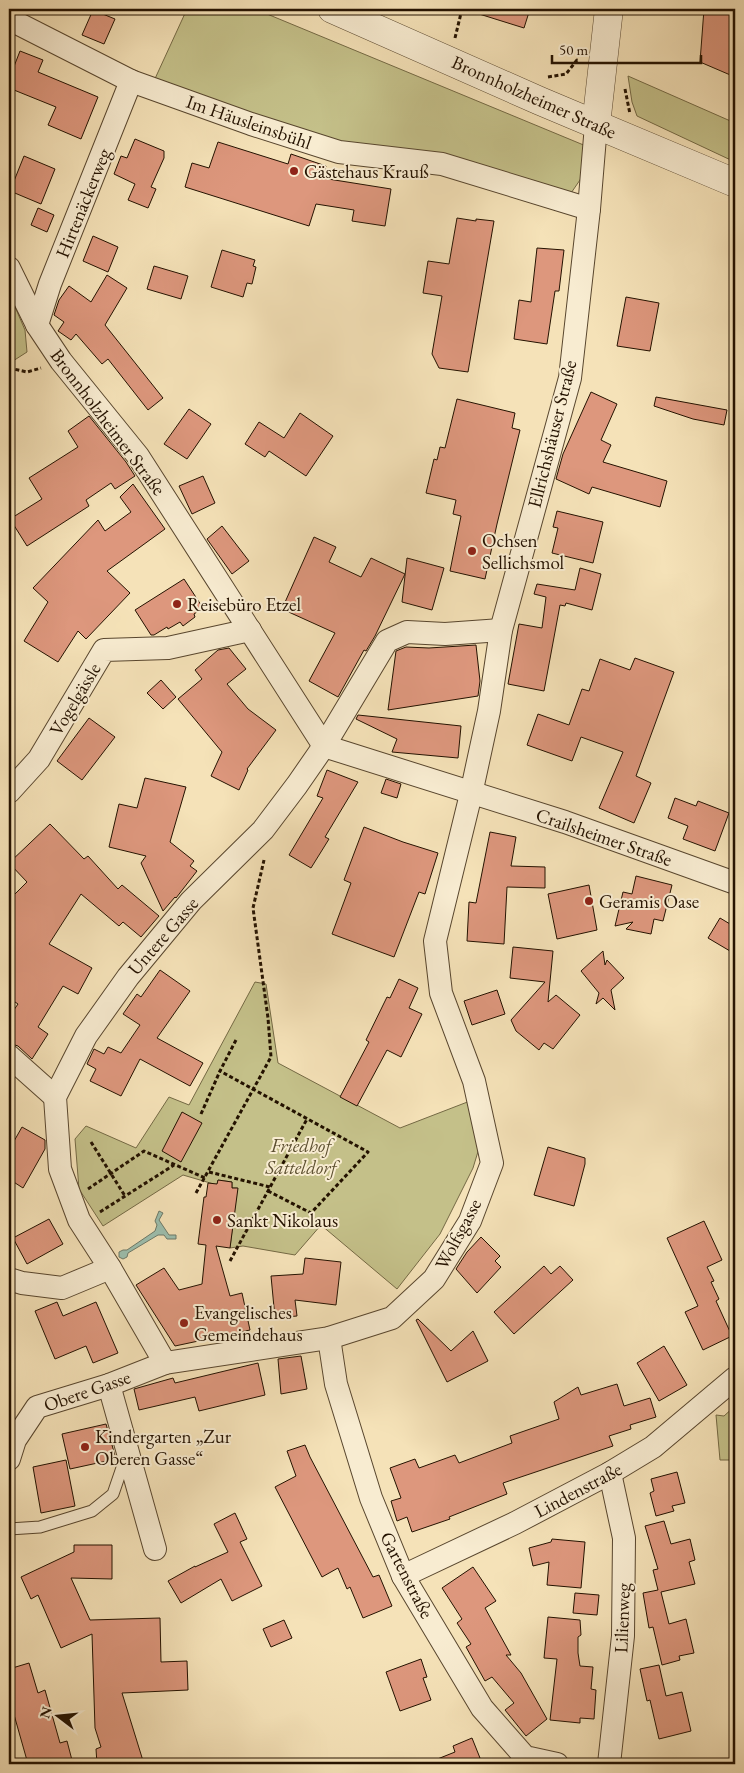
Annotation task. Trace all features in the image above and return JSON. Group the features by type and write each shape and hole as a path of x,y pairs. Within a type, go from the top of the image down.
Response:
{"street":[{"name":"Bronnholzheimer Straße","path":"332,9 543,84 596,125 735,183"},
{"name":"Ellrichshäuser Straße","path":"471,794 489,711 501,630 570,378 589,209 608,9"},
{"name":"Im Häusleinsbühl","path":"9,19 132,81 339,152 442,164 589,209"},
{"name":"Hirtenäckerweg","path":"36,326 50,284 132,81"},
{"name":"Bronnholzheimer Straße","path":"9,268 36,326 60,361 138,456 324,746"},
{"name":"Vogelgässle","path":"9,792 39,759 104,650 168,648 250,630"},
{"name":"Untere Gasse","path":"55,1097 86,1036 128,977 191,901 263,830 324,746 386,641 407,632 445,634 501,630"},
{"path":"324,746 471,794"},
{"name":"Crailsheimer Straße","path":"471,794 565,822 735,883"},
{"name":"Wolfsgasse","path":"165,1363 329,1338 392,1318 434,1279 470,1221 492,1163 474,1081 441,993 435,940 471,794"},
{"path":"9,1056 55,1097 60,1169 79,1220 110,1268 165,1363"},
{"path":"9,1279 22,1283 62,1288 110,1268"},
{"name":"Gartenstraße","path":"329,1338 336,1384 371,1498 403,1576 482,1708 525,1757 557,1764"},
{"name":"Obere Gasse","path":"9,1459 14,1440 37,1407 109,1385 165,1363"},
{"name":"Lindenstraße","path":"403,1576 516,1523 610,1474 653,1447 735,1378"},
{"path":"109,1385 155,1549"},
{"name":"Lilienweg","path":"609,1764 623,1636 624,1538 610,1474"}],"lane":[{"path":"9,1528 40,1526 92,1511 113,1494 127,1454"}],"path":[{"path":"454,41 462,9"},
{"path":"543,84 566,74 577,60 603,68 624,85 631,117"},
{"path":"9,368 27,372 60,361"},
{"path":"196,1193 271,1056 268,1018 253,908 268,837 263,830"},
{"path":"201,1114 236,1040"},
{"path":"209,1172 269,1189 311,1213 368,1152 220,1071"},
{"path":"230,1261 307,1119"},
{"path":"91,1142 125,1196"},
{"path":"86,1190 144,1151 205,1178"},
{"path":"100,1212 174,1164"}],"green space":[{"path":"187,9 255,9 586,146 582,177 569,196 320,139 153,83"},
{"path":"628,76 735,123 735,162 637,116 632,102"},
{"path":"9,293 25,330 27,352 13,361 9,359"},
{"name":"Friedhof Satteldorf","path":"255,982 266,984 278,1063 400,1128 470,1101 480,1145 473,1168 440,1234 397,1289 321,1225 295,1255 243,1246 230,1248 237,1188 232,1188 232,1182 218,1180 217,1185 183,1175 103,1226 79,1189 75,1139 86,1126 136,1148 169,1097 189,1105"},
{"path":"735,1406 735,1460 720,1460 716,1415 724,1416"}],"shaded area":[{"path":"159,1211 163,1213 159,1220 169,1235 176,1235 176,1239 167,1239 164,1235 158,1235 128,1253 127,1257 123,1259 119,1257 119,1252 127,1250 155,1231 157,1225 155,1221"}],"building":[{"path":"476,9 530,9 524,28 476,13"},
{"path":"704,9 735,9 735,77 700,62"},
{"path":"93,10 115,19 104,44 82,35"},
{"path":"20,51 43,60 38,72 98,97 81,139 48,125 56,107 9,88 9,68 13,69"},
{"path":"135,139 164,151 164,158 151,187 156,189 148,208 128,200 135,184 114,174 121,156 127,158"},
{"path":"218,142 288,164 291,154 326,166 322,178 391,189 385,226 352,221 354,210 316,204 309,226 185,187 192,163 209,168"},
{"path":"24,156 55,169 41,204 10,191"},
{"path":"38,208 54,215 47,232 31,225"},
{"path":"457,218 494,221 468,372 439,368 432,354 442,296 423,293 428,261 449,264"},
{"path":"93,236 118,247 108,272 83,261"},
{"path":"537,248 564,250 559,291 555,291 547,344 514,339 519,300 531,302"},
{"path":"222,250 255,260 253,266 256,267 252,284 247,283 243,297 211,287"},
{"path":"154,266 188,276 181,299 147,289"},
{"path":"107,275 127,288 105,325 163,398 148,410 108,359 102,364 76,334 71,340 58,331 64,322 54,315 59,300 69,286 91,302"},
{"path":"626,297 659,303 650,351 617,346"},
{"path":"591,392 617,404 601,440 611,445 603,462 667,481 660,507 592,487 589,494 556,479 563,454"},
{"path":"656,397 727,410 724,425 693,419 654,406"},
{"path":"457,399 515,413 512,428 520,430 485,579 450,571 461,516 453,514 456,500 426,493 434,459 437,460 440,447 445,448"},
{"path":"189,409 211,424 187,459 164,444"},
{"path":"300,413 333,436 306,476 269,451 265,457 245,444 259,422 284,438"},
{"path":"89,416 135,476 115,489 111,483 86,500 89,506 27,546 10,519 42,499 29,478 78,447 68,431"},
{"path":"203,476 215,503 192,514 179,486"},
{"path":"133,484 165,529 107,571 130,593 86,639 78,631 58,662 24,641 48,602 33,588 98,520 105,531 131,512 120,497"},
{"path":"557,511 603,522 593,563 552,553 558,528 553,527"},
{"path":"222,526 249,561 232,574 207,539"},
{"path":"314,537 336,547 329,562 361,577 371,558 405,574 375,636 366,651 364,650 338,697 309,681 335,633 282,609"},
{"path":"407,558 444,568 432,610 402,602"},
{"path":"580,568 601,574 592,610 566,603 565,606 560,605 544,691 508,684 519,624 542,628 546,597 534,594 537,584 575,590"},
{"path":"184,579 203,608 194,614 195,617 183,626 180,622 151,635 135,610"},
{"path":"476,645 480,681 478,696 388,710 396,651 406,647 429,648"},
{"path":"229,648 246,669 227,684 248,709 276,730 247,769 239,790 211,776 222,752 178,699 202,679 195,670 218,650"},
{"path":"635,658 674,672 636,776 651,783 634,823 599,808 623,752 581,737 572,761 527,745 538,714 569,725 582,689 589,691 600,659 630,670"},
{"path":"161,680 176,697 163,709 147,693"},
{"path":"358,715 461,726 458,758 392,752 397,739 356,719"},
{"path":"89,718 115,737 82,780 57,761"},
{"path":"327,770 358,782 325,837 329,839 311,868 289,855 323,798 317,796"},
{"path":"145,778 186,787 170,842 194,861 190,866 197,871 163,911 141,863 146,856 109,847 119,804 137,808"},
{"path":"386,779 401,784 397,798 381,793"},
{"path":"675,798 696,806 698,801 729,813 715,851 683,839 688,826 668,818"},
{"path":"50,824 84,859 88,856 118,889 122,885 159,916 141,937 123,922 119,926 81,894 49,944 92,968 78,994 63,986 38,1027 48,1034 32,1059 18,1046 9,1043 9,1017 18,1004 9,998 9,900 27,882 9,863"},
{"path":"364,827 438,853 425,894 419,892 394,957 332,934 351,883 344,880"},
{"path":"490,832 516,837 511,866 545,867 545,888 507,887 504,944 467,941 469,902 476,903"},
{"path":"636,876 672,885 663,921 654,919 651,934 626,929 633,922 615,926 623,892 632,894"},
{"path":"589,885 597,930 557,939 548,894"},
{"path":"720,918 735,927 735,954 708,938"},
{"path":"513,947 553,951 548,1002 556,995 580,1015 553,1049 544,1043 539,1050 516,1031 511,1020 545,982 510,978"},
{"path":"603,951 605,965 607,960 624,978 611,990 615,1010 603,998 596,1004 599,993 581,971"},
{"path":"160,970 190,991 157,1038 203,1063 190,1086 140,1059 121,1096 90,1081 96,1069 87,1064 94,1049 104,1054 108,1047 121,1053 140,1025 123,1014 137,994 141,997"},
{"path":"399,979 418,988 409,1008 422,1014 401,1057 387,1050 357,1106 340,1097 369,1042 366,1040 387,997 390,998"},
{"path":"497,990 505,1014 472,1025 464,1001"},
{"path":"182,1112 202,1123 181,1162 162,1151"},
{"path":"22,1127 45,1140 45,1149 23,1188 9,1179 9,1150"},
{"path":"548,1147 585,1158 574,1206 534,1195"},
{"path":"218,1180 232,1182 232,1188 238,1188 230,1248 216,1246 230,1296 242,1293 250,1330 175,1346 136,1285 164,1268 179,1290 202,1284 206,1245 198,1244 204,1197 206,1197 208,1183 217,1184"},
{"path":"49,1219 63,1244 27,1264 13,1238"},
{"path":"704,1221 722,1260 707,1267 714,1281 711,1282 719,1299 716,1301 732,1336 703,1350 685,1312 698,1306 667,1238"},
{"path":"481,1237 500,1256 495,1261 501,1267 477,1293 456,1269 467,1252"},
{"path":"305,1258 341,1262 336,1305 295,1300 297,1316 275,1318 271,1276 303,1274"},
{"path":"544,1266 551,1274 560,1266 573,1280 514,1334 494,1312"},
{"path":"57,1302 63,1316 96,1302 118,1353 93,1363 86,1346 55,1359 35,1311"},
{"path":"418,1319 451,1351 473,1331 488,1361 447,1382 416,1320"},
{"path":"664,1346 687,1385 659,1401 637,1363"},
{"path":"301,1356 307,1389 281,1394 278,1359"},
{"path":"258,1363 265,1395 199,1411 195,1397 139,1410 134,1389 173,1378 175,1383"},
{"path":"617,1384 624,1406 650,1398 656,1417 630,1425 631,1429 609,1436 613,1446 503,1483 507,1494 449,1517 450,1519 412,1532 407,1517 397,1521 391,1501 401,1498 390,1468 415,1459 419,1468 455,1455 459,1463 512,1443 510,1436 559,1419 554,1402 578,1387 581,1395"},
{"path":"106,1424 116,1459 70,1469 62,1434"},
{"path":"305,1445 373,1577 379,1575 392,1606 363,1618 350,1587 347,1589 338,1568 322,1577 275,1487 296,1476 287,1451"},
{"path":"66,1460 75,1506 41,1513 33,1467"},
{"path":"677,1472 685,1503 672,1506 674,1511 656,1516 650,1493 654,1491 651,1479"},
{"path":"235,1513 247,1539 240,1542 262,1586 232,1601 221,1579 181,1603 168,1581 195,1566 228,1552 214,1524"},
{"path":"664,1521 671,1544 690,1539 695,1560 689,1562 695,1584 661,1592 669,1624 686,1619 694,1653 679,1656 680,1660 662,1665 653,1627 649,1628 643,1593 658,1590 653,1570 658,1569 645,1526"},
{"path":"552,1539 585,1542 581,1588 547,1585 549,1562 533,1566 529,1548 551,1542"},
{"path":"74,1545 112,1545 112,1579 71,1578 90,1620 160,1618 161,1662 187,1661 188,1690 122,1693 144,1764 97,1764 96,1749 101,1747 95,1728 92,1634 61,1648 38,1595 31,1599 21,1577 74,1552"},
{"path":"473,1567 496,1601 485,1608 511,1655 506,1655 521,1673 547,1719 526,1736 505,1710 514,1703 492,1677 485,1681 466,1647 471,1644 457,1623 462,1619 442,1588"},
{"path":"575,1593 599,1595 597,1615 573,1613"},
{"path":"548,1617 580,1620 581,1635 578,1637 578,1653 580,1666 593,1667 591,1689 596,1690 594,1719 580,1718 580,1723 550,1720 557,1659 544,1658"},
{"path":"284,1620 292,1638 271,1647 263,1629"},
{"path":"421,1659 427,1677 423,1678 431,1700 400,1711 386,1672"},
{"path":"29,1663 38,1693 45,1690 60,1743 67,1741 73,1764 28,1764 9,1697 9,1669"},
{"path":"659,1665 666,1696 682,1692 691,1731 659,1739 650,1700 647,1701 640,1669"},
{"path":"472,1738 480,1758 464,1764 425,1764 455,1752 453,1746"}],"place":[{"name":"Gästehaus Krauß","path":"294,171"},
{"name":"Ochsen Sellichsmol","path":"472,551"},
{"name":"Reisebüro Etzel","path":"177,604"},
{"name":"Geramis Oase","path":"589,901"},
{"name":"Sankt Nikolaus","path":"217,1220"},
{"name":"Evangelisches Gemeindehaus","path":"184,1323"},
{"name":"Kindergarten „Zur Oberen Gasse“","path":"85,1447"}]}
